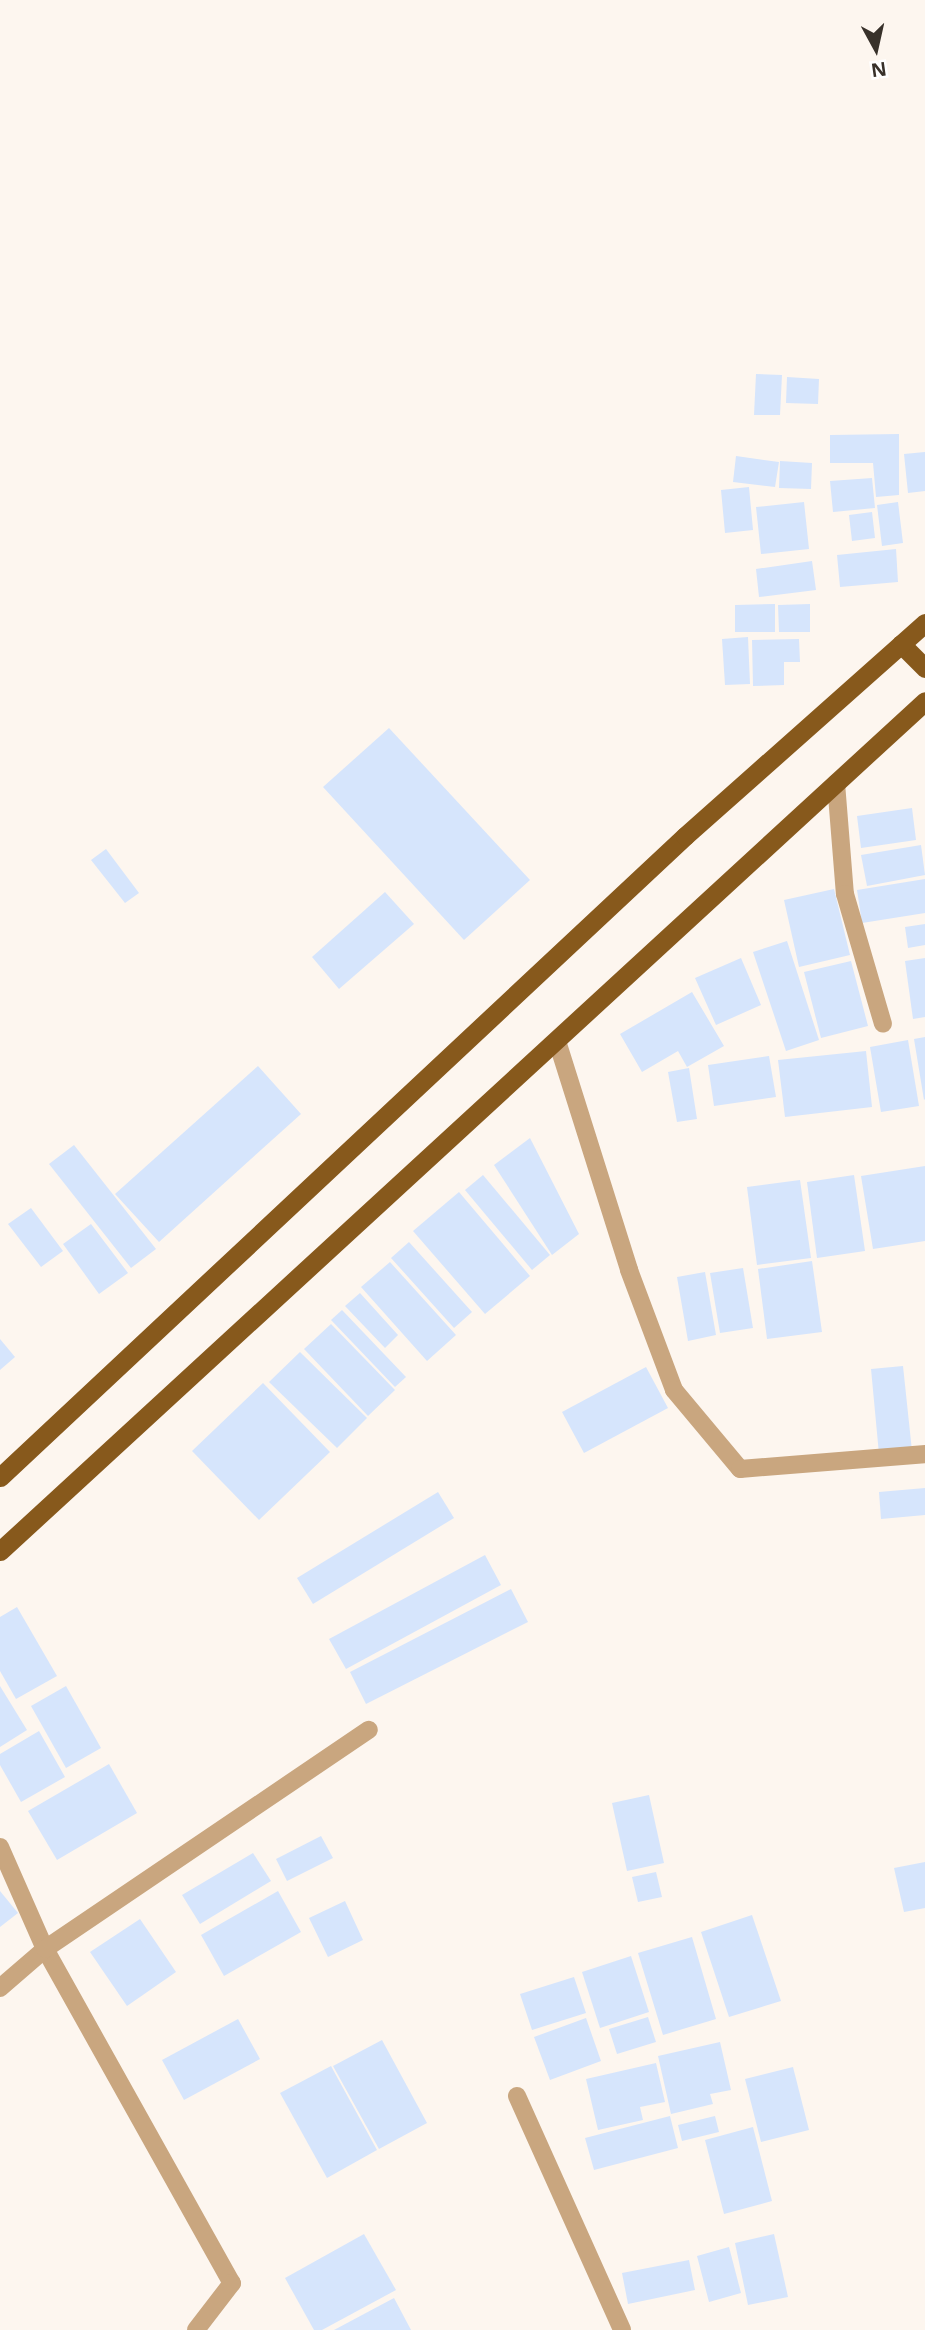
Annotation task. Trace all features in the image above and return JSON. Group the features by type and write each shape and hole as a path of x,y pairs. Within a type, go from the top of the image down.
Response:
{"highway":[{"path":"0,1477 685,836 925,623"},
{"path":"901,644 925,668"},
{"path":"0,1551 925,701"}],"street":[{"path":"836,783 845,894 883,1024"},
{"path":"557,1041 629,1270 674,1390 740,1469 925,1454"},
{"path":"0,1988 45,1949 369,1730"},
{"path":"0,1847 45,1949 232,2283 196,2330"},
{"path":"517,2096 571,2208 622,2330"}],"building":[{"path":"756,374 782,375 780,415 754,415"},
{"path":"787,377 819,379 818,404 786,403"},
{"path":"899,434 899,495 876,497 873,463 830,463 830,435"},
{"path":"925,452 925,491 908,493 904,454"},
{"path":"736,456 779,462 775,487 733,482"},
{"path":"780,461 812,463 811,489 779,488"},
{"path":"872,478 875,508 833,512 830,481"},
{"path":"749,487 753,530 725,533 721,490"},
{"path":"804,502 809,549 761,554 756,507"},
{"path":"898,502 903,543 882,546 877,505"},
{"path":"872,512 875,538 852,541 849,515"},
{"path":"896,549 898,582 840,587 837,555"},
{"path":"812,561 816,590 759,597 756,569"},
{"path":"775,604 775,632 735,632 735,605"},
{"path":"810,604 810,632 779,632 778,605"},
{"path":"748,637 750,684 725,685 722,639"},
{"path":"799,639 800,662 784,662 784,685 753,686 752,640"},
{"path":"389,728 530,880 464,940 323,787"},
{"path":"912,808 916,840 861,848 857,816"},
{"path":"921,845 925,875 867,886 861,855"},
{"path":"106,849 139,893 125,903 91,860"},
{"path":"925,879 925,913 862,923 857,890"},
{"path":"834,889 850,955 799,967 784,900"},
{"path":"385,892 414,924 339,989 312,957"},
{"path":"925,924 925,945 908,948 905,927"},
{"path":"787,941 819,1040 786,1051 753,952"},
{"path":"741,958 761,1005 716,1025 695,978"},
{"path":"925,958 925,1017 913,1019 905,961"},
{"path":"851,961 868,1026 821,1038 804,972"},
{"path":"692,992 724,1046 687,1067 678,1051 642,1072 620,1034"},
{"path":"925,1037 925,1099 924,1100 914,1039"},
{"path":"908,1040 919,1106 881,1112 870,1047"},
{"path":"866,1051 872,1107 785,1117 778,1060"},
{"path":"769,1056 776,1097 714,1106 708,1065"},
{"path":"258,1066 301,1114 159,1242 115,1194"},
{"path":"689,1068 697,1119 677,1122 668,1072"},
{"path":"530,1138 579,1234 552,1255 494,1165"},
{"path":"74,1145 156,1249 131,1268 49,1164"},
{"path":"925,1166 925,1241 873,1249 861,1176"},
{"path":"483,1175 550,1255 532,1270 465,1190"},
{"path":"854,1175 865,1251 817,1258 807,1182"},
{"path":"800,1180 811,1258 757,1265 747,1187"},
{"path":"459,1192 530,1276 485,1314 413,1231"},
{"path":"31,1208 63,1251 41,1267 8,1224"},
{"path":"91,1224 128,1273 99,1294 63,1244"},
{"path":"409,1242 472,1312 454,1328 391,1258"},
{"path":"812,1261 822,1332 767,1339 758,1269"},
{"path":"390,1262 456,1335 427,1361 361,1287"},
{"path":"743,1268 753,1328 720,1333 710,1273"},
{"path":"705,1272 716,1335 688,1341 677,1277"},
{"path":"360,1293 398,1335 385,1348 345,1306"},
{"path":"342,1310 406,1377 395,1387 331,1320"},
{"path":"331,1324 395,1390 368,1416 304,1349"},
{"path":"0,1339 15,1357 0,1370"},
{"path":"300,1352 367,1418 337,1448 269,1382"},
{"path":"903,1366 912,1451 879,1454 871,1369"},
{"path":"646,1367 668,1408 584,1453 562,1412"},
{"path":"263,1383 330,1452 259,1520 192,1451"},
{"path":"925,1488 925,1515 881,1519 879,1492"},
{"path":"438,1492 454,1518 313,1604 297,1578"},
{"path":"485,1555 501,1585 346,1669 329,1639"},
{"path":"511,1589 528,1622 366,1704 350,1672"},
{"path":"17,1607 57,1676 16,1699 0,1671 0,1617"},
{"path":"0,1686 27,1730 0,1747"},
{"path":"66,1686 101,1748 66,1768 31,1706"},
{"path":"39,1731 65,1777 21,1802 0,1765 0,1754"},
{"path":"109,1764 137,1813 57,1860 28,1811"},
{"path":"649,1795 664,1863 627,1871 612,1803"},
{"path":"321,1836 333,1858 287,1881 276,1859"},
{"path":"253,1853 271,1881 200,1924 182,1895"},
{"path":"925,1862 925,1908 904,1912 894,1868"},
{"path":"656,1872 662,1897 638,1902 632,1877"},
{"path":"0,1891 18,1913 0,1927"},
{"path":"278,1891 301,1932 224,1976 201,1935"},
{"path":"345,1901 363,1940 328,1957 309,1918"},
{"path":"752,1915 781,2001 729,2017 701,1932"},
{"path":"140,1919 176,1972 127,2006 90,1952"},
{"path":"692,1937 716,2019 663,2035 638,1953"},
{"path":"631,1956 649,2012 600,2028 582,1972"},
{"path":"574,1977 586,2013 532,2030 520,1994"},
{"path":"648,2017 656,2042 617,2054 609,2029"},
{"path":"586,2018 601,2061 550,2080 534,2037"},
{"path":"238,2019 260,2059 184,2100 162,2060"},
{"path":"382,2040 427,2123 379,2149 333,2066"},
{"path":"720,2042 731,2090 710,2094 713,2104 671,2114 658,2056"},
{"path":"656,2063 665,2102 640,2107 643,2120 598,2130 586,2079"},
{"path":"331,2066 377,2150 327,2178 280,2093"},
{"path":"793,2067 809,2130 761,2142 745,2079"},
{"path":"670,2116 678,2148 594,2170 585,2138"},
{"path":"715,2116 719,2132 682,2141 678,2125"},
{"path":"753,2127 772,2201 724,2214 705,2140"},
{"path":"364,2234 396,2290 322,2330 314,2330 285,2278"},
{"path":"774,2234 788,2297 748,2305 735,2243"},
{"path":"729,2247 741,2293 709,2302 697,2256"},
{"path":"689,2260 695,2290 628,2304 622,2273"},
{"path":"394,2298 411,2330 334,2330"}]}
